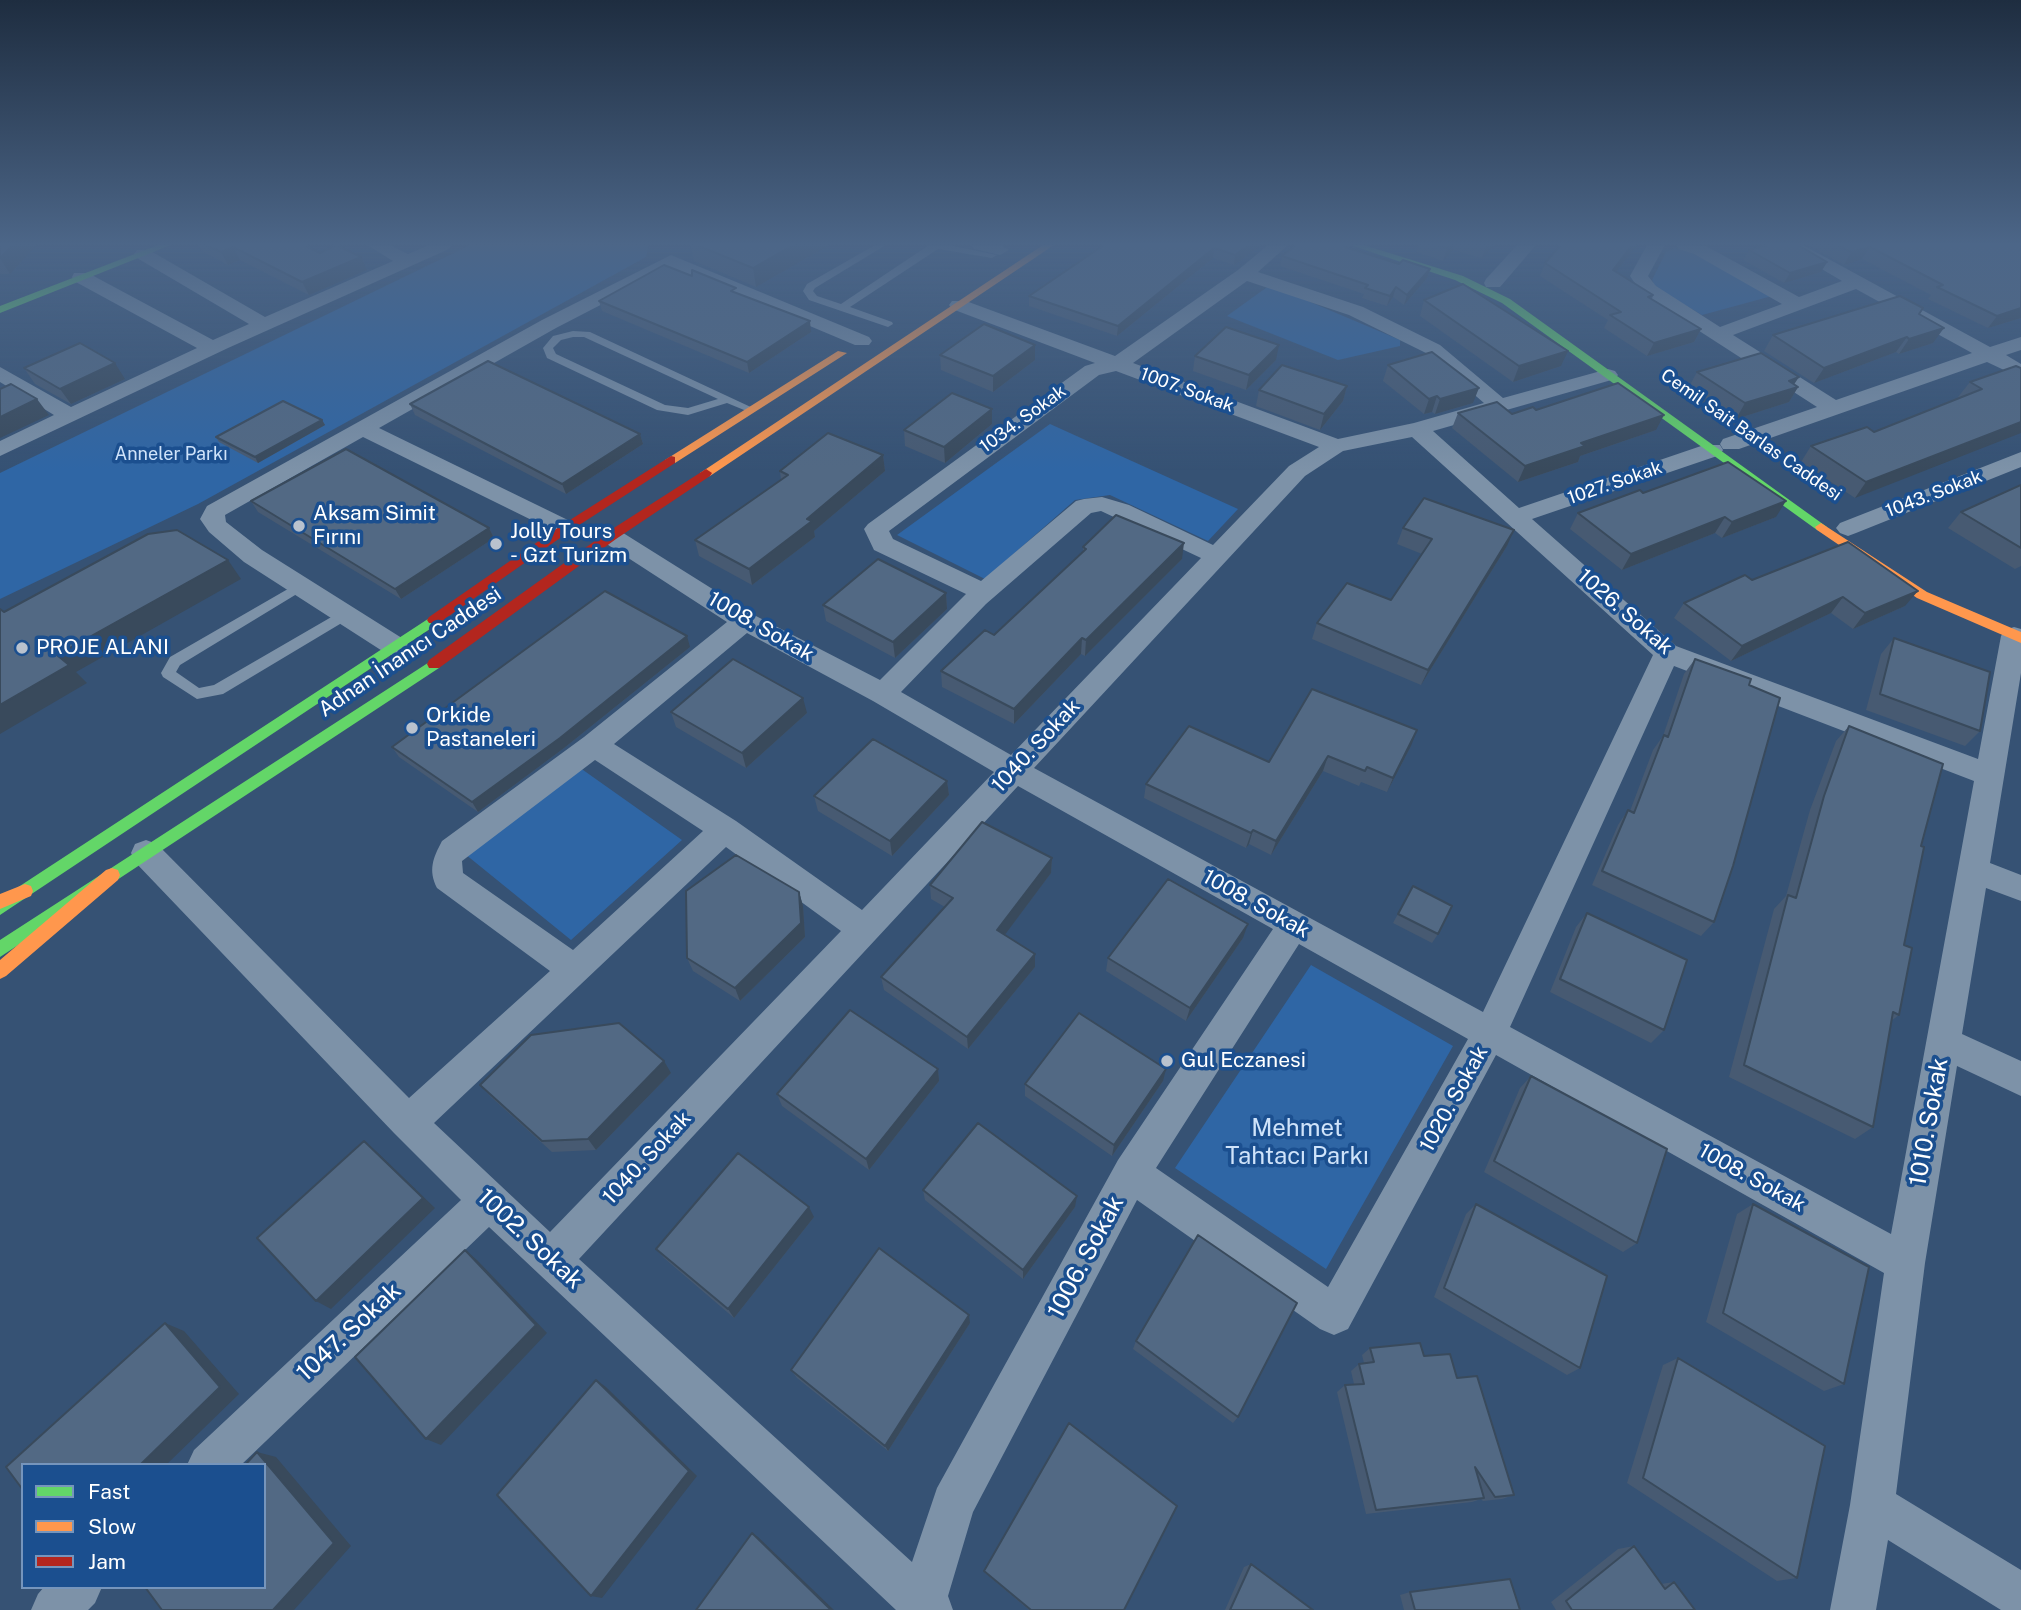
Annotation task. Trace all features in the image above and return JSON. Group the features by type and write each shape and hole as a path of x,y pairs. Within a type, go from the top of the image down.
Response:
{"main road":[{"name":"Adnan İnanıcı Caddesi","path":"0,949 444,657 611,536 936,320"},
{"name":"Cemil Sait Barlas Caddesi","path":"1532,320 1608,375 1870,540"},
{"name":"Cemil Sait Barlas Caddesi","path":"1552,320 1866,560 1922,595 2017,637"},
{"name":"Adnan İnanıcı Caddesi","path":"0,908 396,647 566,528 749,409 894,321"},
{"path":"0,971 112,875"},
{"path":"0,902 25,891"}],"street":[{"path":"161,320 212,348"},
{"path":"256,320 264,325"},
{"path":"0,449 275,320"},
{"path":"396,647 253,556 218,527 212,519 215,511 556,320"},
{"path":"817,320 862,341"},
{"name":"1007. Sokak","path":"1000,320 1336,446"},
{"name":"1034. Sokak","path":"984,593 883,544 876,529 1092,370 1118,364 1180,320"},
{"path":"1375,320 1433,349 1499,405"},
{"path":"1697,320 1833,408"},
{"path":"1719,334 1757,320"},
{"path":"1926,320 2021,372"},
{"name":"1027. Sokak","path":"1518,516 2021,343"},
{"path":"0,373 69,415"},
{"name":"1040. Sokak","path":"551,1260 1297,471 1336,446 1417,429 1608,375"},
{"path":"362,428 566,528"},
{"name":"1026. Sokak","path":"1417,429 1518,516 1667,653 1990,775"},
{"name":"1043. Sokak","path":"1848,528 2021,460"},
{"path":"883,694 984,593 1084,506 1102,504 1121,510 1217,556"},
{"name":"1008. Sokak","path":"611,536 745,621 883,694 1014,770 1905,1263"},
{"path":"575,970 448,879 447,861 453,850 594,745 745,621"},
{"name":"1010. Sokak","path":"1853,1610 1872,1505 1905,1263 1973,870 2017,637"},
{"name":"1020. Sokak","path":"1131,1173 1334,1315 1490,1033 1667,653"},
{"path":"594,745 725,830 864,929"},
{"path":"407,1121 432,1103 725,830"},
{"name":"1002. Sokak","path":"146,853 407,1121 551,1260 924,1607"},
{"path":"1973,870 2021,888"},
{"name":"1006. Sokak","path":"924,1607 953,1504 1131,1173 1294,925"},
{"path":"1943,1042 2021,1079"},
{"name":"1047. Sokak","path":"211,1463 489,1200"},
{"path":"1872,1505 2021,1596"},
{"path":"54,1610 77,1589"}],"lane":[{"path":"728,399 681,414 661,408 551,356 548,348 558,338 586,334 728,399 749,409"},
{"path":"300,586 175,662 169,673 197,694 218,690 345,615"}],"green space":[{"name":"Anneler Parkı","path":"315,320 531,320 198,504 0,599 0,473"},
{"path":"1237,320 1353,320 1400,340 1400,346 1338,360"},
{"path":"1050,424 1238,509 1208,541 1110,495 1075,500 985,579 897,535"},
{"path":"576,765 682,840 571,940 465,854"},
{"name":"Mehmet Tahtacı Parkı","path":"1311,965 1453,1046 1326,1269 1175,1168"}],"building":[{"path":"645,320 810,321 747,362"},
{"path":"1101,320 1125,320 1118,326"},
{"path":"1453,320 1520,320 1568,351 1519,366"},
{"path":"1618,320 1686,320 1701,329 1654,343"},
{"path":"1821,320 1930,320 1944,328 1909,339 1907,337 1824,368 1773,335"},
{"path":"984,324 1035,345 993,376 940,355"},
{"path":"1226,327 1279,345 1249,375 1195,356"},
{"path":"80,343 115,363 60,389 24,368"},
{"path":"1432,352 1479,388 1440,399 1437,396 1429,399 1388,365"},
{"path":"1761,353 1799,377 1789,381 1798,387 1745,403 1697,372"},
{"path":"488,361 640,434 562,484 410,404"},
{"path":"1282,365 1347,386 1324,414 1259,390"},
{"path":"2016,366 2021,368 2021,422 1866,482 1811,446 1867,427 1874,432 1982,389 1970,382"},
{"path":"1618,383 1664,415 1581,443 1585,446 1525,466 1458,413 1497,402 1512,414 1533,407 1536,410"},
{"path":"11,384 37,399 0,417 0,389"},
{"path":"952,393 992,409 944,447 904,430"},
{"path":"283,401 322,420 255,457 216,437"},
{"path":"828,433 883,455 807,519 812,521 749,569 695,540 788,475 780,471"},
{"path":"346,449 489,528 395,589 251,501"},
{"path":"1728,462 1786,501 1732,522 1725,517 1631,554 1578,513 1640,490 1643,493"},
{"path":"2021,485 2021,548 1961,512"},
{"path":"1424,498 1514,530 1428,670 1317,623 1347,583 1391,600 1432,539 1403,528"},
{"path":"1116,515 1184,543 1086,640 1082,638 1014,709 941,671 985,630 994,635 1086,549 1083,547"},
{"path":"177,530 228,560 57,655 69,665 0,705 0,609 4,612 148,534"},
{"path":"1848,542 1918,591 1865,613 1843,597 1742,646 1684,603 1745,575 1752,580"},
{"path":"878,559 946,593 893,642 823,605"},
{"path":"605,591 687,636 560,738 472,802 392,747"},
{"path":"1894,638 1990,672 1980,731 1880,694"},
{"path":"733,659 803,698 742,753 671,712"},
{"path":"1695,659 1751,679 1749,685 1780,698 1733,866 1714,922 1602,871 1628,810 1634,813 1664,735 1668,737"},
{"path":"1312,689 1417,730 1393,778 1367,767 1365,771 1328,756 1276,841 1253,830 1251,833 1146,784 1189,726 1269,762"},
{"path":"1849,726 1943,764 1921,846 1924,847 1904,945 1912,948 1899,1015 1893,1012 1873,1127 1744,1065 1788,895 1796,898 1824,796"},
{"path":"873,739 947,781 890,841 814,796"},
{"path":"982,822 1052,858 997,930 1035,954 967,1037 881,977 953,898 930,885"},
{"path":"736,855 799,892 801,923 735,988 687,958 686,891"},
{"path":"1168,879 1248,924 1190,1008 1108,958"},
{"path":"1413,886 1452,906 1438,934 1398,914"},
{"path":"1587,913 1687,960 1664,1030 1560,979"},
{"path":"850,1010 938,1069 866,1159 777,1094"},
{"path":"1079,1013 1166,1069 1114,1145 1025,1084"},
{"path":"619,1023 664,1061 588,1139 542,1141 480,1085 531,1035"},
{"path":"1531,1076 1667,1149 1637,1243 1494,1161"},
{"path":"978,1123 1077,1196 1023,1270 923,1190"},
{"path":"364,1141 423,1198 316,1301 257,1238"},
{"path":"738,1153 809,1207 728,1309 656,1249"},
{"path":"1476,1204 1607,1276 1580,1368 1444,1288"},
{"path":"1753,1204 1869,1267 1844,1384 1723,1313"},
{"path":"1198,1235 1297,1303 1238,1417 1136,1341"},
{"path":"879,1248 969,1315 885,1446 791,1370"},
{"path":"465,1250 536,1325 426,1439 355,1357"},
{"path":"165,1323 220,1387 142,1463 21,1463 21,1487 6,1467"},
{"path":"1420,1343 1424,1356 1450,1354 1457,1378 1477,1376 1514,1495 1495,1497 1475,1467 1484,1498 1376,1510 1345,1385 1364,1384 1359,1364 1374,1362 1370,1348"},
{"path":"1678,1358 1825,1446 1797,1578 1643,1478"},
{"path":"596,1380 689,1471 591,1596 497,1495"},
{"path":"1069,1423 1177,1506 1124,1610 1031,1610 984,1571"},
{"path":"257,1452 334,1543 273,1610 162,1610 146,1589 266,1589 266,1463 247,1463"},
{"path":"752,1533 831,1610 696,1610"},
{"path":"1634,1546 1665,1589 1674,1582 1695,1610 1572,1610 1566,1601"},
{"path":"1251,1564 1313,1610 1230,1610"},
{"path":"1510,1579 1520,1610 1415,1610 1410,1592"}],"traffic: fast":[{"path":"1533,320 1821,527"},
{"path":"0,908 434,620"},
{"path":"0,949 434,664"}],"traffic: slow":[{"path":"706,473 936,320"},
{"path":"671,460 842,353"},
{"path":"1821,527 1922,595 2021,638"},
{"path":"0,971 112,875"},
{"path":"0,902 25,891"}],"traffic: jam":[{"path":"434,620 566,528 671,460"},
{"path":"434,664 611,536 706,473"}],"place":[{"name":"Aksam Simit Fırını","path":"299,526"},
{"name":"Jolly Tours - Gzt Turizm","path":"496,544"},
{"name":"PROJE ALANI","path":"22,648"},
{"name":"Orkide Pastaneleri","path":"412,728"},
{"name":"Gul Eczanesi","path":"1167,1061"}]}
